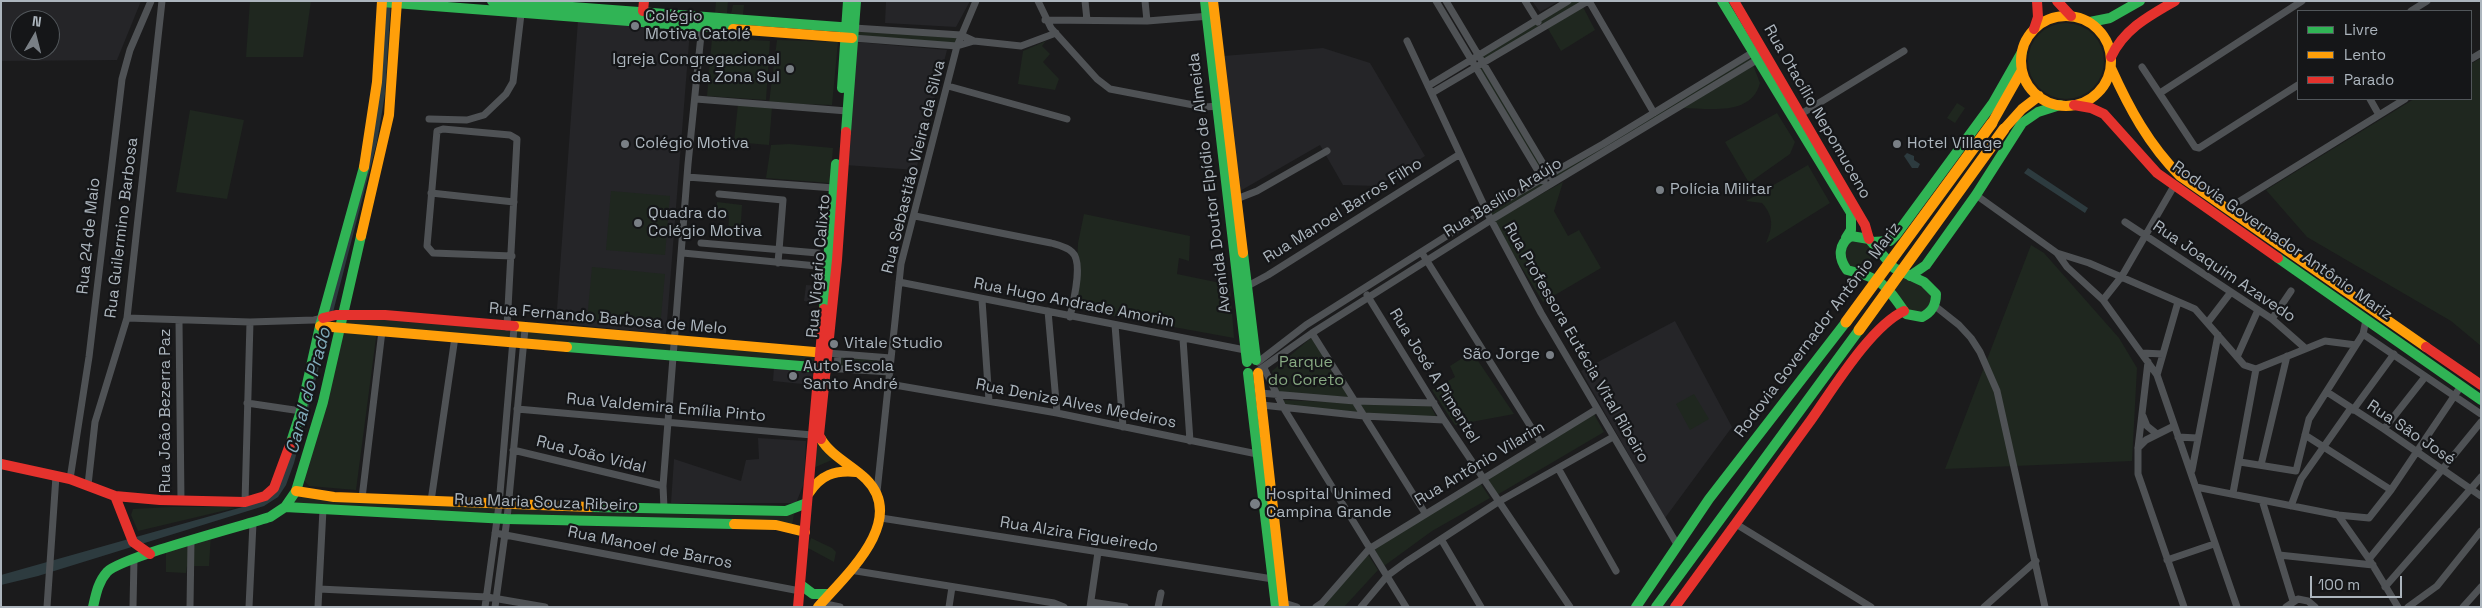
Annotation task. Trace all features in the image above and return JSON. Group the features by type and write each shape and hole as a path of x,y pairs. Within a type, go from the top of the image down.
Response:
{"main road":[{"path":"492,1 526,11 638,6 792,28 850,33"},
{"name":"Rua Vigário Calixto","path":"848,1 850,33"},
{"name":"Rua Vigário Calixto","path":"856,1 850,33 836,269 819,435 823,442 877,492"},
{"name":"Avenida Doutor Elpídio de Almeida","path":"1205,1 1211,16"},
{"name":"Avenida Doutor Elpídio de Almeida","path":"1213,1 1211,16 1232,200 1243,288 1261,399 1262,455 1280,604"},
{"name":"Rua Otacílio Nepomuceno","path":"1722,1 1801,114 1846,199 1852,221 1839,253 1842,265 1852,272 1872,276 1896,298"},
{"name":"Rua Otacílio Nepomuceno","path":"1734,1 1759,53 1846,199 1865,225 1871,240 1885,260 1900,273 1928,282"},
{"path":"1846,238 1858,236 1871,240 1890,241 1896,235 1993,104 2034,29 2038,17 2037,1"},
{"path":"2057,1 2071,16"},
{"path":"2034,29 2051,18 2071,16 2090,22 2102,22 2113,18 2140,1"},
{"path":"1910,276 1926,265 1976,195 2022,123 2038,112 2060,105 2074,105 2087,100 2098,92 2106,81 2117,41 2128,30 2175,1"},
{"path":"389,2 526,11 702,26 792,28"},
{"path":"326,320 389,115 389,2"},
{"path":"1,464 70,479 115,496 181,501 244,502 265,496 274,488 284,469 301,411 326,320 371,137 389,2"},
{"path":"2090,22 2108,43 2111,62"},
{"path":"2022,52 2022,70 2031,89 2039,96 2060,105"},
{"name":"Rodovia Governador Antônio Mariz","path":"2111,62 2136,120 2152,145 2180,176 2481,385"},
{"name":"Rodovia Governador Antônio Mariz","path":"1636,607 1709,499 1846,322 1992,122 2022,70"},
{"name":"Rodovia Governador Antônio Mariz","path":"1656,607 2004,129 2022,109 2039,96"},
{"name":"Rodovia Governador Antônio Mariz","path":"2074,105 2091,108 2104,114 2157,173 2174,186 2366,320 2457,391 2481,400"},
{"name":"Rua Vigário Calixto","path":"828,354 828,267 834,188 844,111"},
{"path":"1896,298 1904,311 1914,317 1922,317 1928,314 1935,306 1936,294 1928,282 1926,265"},
{"name":"Avenida Doutor Elpídio de Almeida","path":"1243,288 1245,350 1256,367 1273,579 1280,604"},
{"path":"1883,325 1896,298"},
{"path":"1675,607 1834,387 1883,325 1893,316 1904,311"},
{"name":"Rua Fernando Barbosa de Melo","path":"326,320 385,316 828,354"},
{"path":"93,607 98,587 108,572 147,552 253,523 285,508 296,491 323,402 338,328 326,320"},
{"name":"Rua Fernando Barbosa de Melo","path":"326,320 338,328 382,330 827,368"},
{"name":"Rua Vigário Calixto","path":"798,607 812,435 827,368"},
{"path":"807,499 818,480 830,472 856,472"},
{"name":"Rua Maria Souza Ribeiro","path":"296,491 334,497 503,505 786,511 807,499"},
{"path":"800,588 822,601 850,570 871,542 881,518 877,492"},
{"path":"115,496 122,507 129,537 136,547 147,552"},
{"name":"Rua Maria Souza Ribeiro","path":"285,508 502,519 776,525 805,532"}],"street":[{"name":"Rua 24 de Maio","path":"70,479 89,357 122,79 130,50 151,1"},
{"name":"Rua Guilermino Barbosa","path":"88,485 95,422 127,318 162,1"},
{"path":"376,1 389,2"},
{"name":"Rua Sebastião Vieira da Silva","path":"877,492 901,264 915,216 957,46 976,1"},
{"path":"1038,1 1046,20 1056,33 1097,79 1110,89 1221,106"},
{"path":"1085,1 1087,20"},
{"path":"1145,1 1147,21"},
{"path":"1436,1 1477,62 1551,184"},
{"path":"1446,1 1477,62"},
{"path":"1526,1 1542,28"},
{"path":"1477,62 1537,19 1568,1"},
{"path":"1430,89 1588,1 1654,113"},
{"path":"2160,94 2302,1"},
{"path":"2412,10 2424,2"},
{"path":"429,119 468,120 484,114 506,94 513,82 526,11"},
{"path":"1046,20 1147,21 1211,16"},
{"path":"664,508 663,486 702,26"},
{"path":"850,33 961,35 974,41 1021,46 1056,33"},
{"path":"850,33 957,46 974,41"},
{"name":"Rua Professora Eutécia Vital Ribeiro","path":"1407,41 1486,211 1613,437 1678,546"},
{"path":"1801,114 1904,52"},
{"name":"Rua Basílio Araújo","path":"1256,367 1306,325 1486,211 1759,53"},
{"name":"Rua Basílio Araújo","path":"1256,367 1370,298 1491,220 1759,53"},
{"path":"2142,67 2195,147 2202,147 2297,87"},
{"path":"948,86 1067,119"},
{"path":"696,99 844,111"},
{"path":"2371,100 2379,114"},
{"path":"2240,202 2403,100"},
{"path":"503,505 510,476 517,409 518,342 512,256 517,139 510,136 443,129 437,131 426,246 430,250 452,255 512,256"},
{"path":"1232,200 1257,191 1327,151"},
{"name":"Rua Manoel Barros Filho","path":"1243,288 1460,154"},
{"path":"688,177 834,188"},
{"path":"2103,300 2122,276 2174,186"},
{"path":"431,193 514,202"},
{"path":"719,194 783,200 778,263"},
{"path":"1976,195 2057,254 2067,267 2103,300 2157,375 2237,607"},
{"path":"915,216 1051,243 1066,248 1075,254 1076,282 1070,316"},
{"name":"Rua Joaquim Azavedo","path":"2125,222 2272,319 2305,348"},
{"path":"701,243 818,253"},
{"path":"683,253 828,267"},
{"path":"1422,253 1541,443"},
{"path":"2057,254 2089,262 2195,309 2244,365 2256,369 2305,348 2334,341 2356,345"},
{"name":"Rua Hugo Andrade Amorim","path":"899,282 982,300 1048,311 1245,350"},
{"name":"Rua José A Pimentel","path":"1363,289 1444,420 1570,607"},
{"path":"2272,319 2291,291"},
{"path":"2208,322 2231,292"},
{"path":"982,300 989,400"},
{"path":"2157,375 2178,302"},
{"path":"1935,306 1958,324 1971,338 1980,352 1997,391 2045,607"},
{"path":"2237,357 2258,310"},
{"path":"1048,311 1056,413"},
{"path":"127,318 250,322 326,320"},
{"name":"Rua João Bezerra Paz","path":"180,320 181,501"},
{"path":"2240,462 2296,471 2309,419 2363,334 2366,320"},
{"path":"244,502 250,322"},
{"path":"1115,325 1123,427"},
{"path":"495,603 505,534 502,519 518,342 516,328"},
{"path":"362,498 382,330"},
{"path":"1312,333 1425,513"},
{"path":"2363,334 2425,377 2457,391 2481,414"},
{"path":"2191,471 2218,335"},
{"path":"431,502 455,337"},
{"path":"1183,339 1190,441"},
{"path":"2142,353 2163,354"},
{"path":"828,354 827,368 890,372"},
{"name":"Rua Fernando Barbosa de Melo","path":"828,354 892,358"},
{"path":"2291,506 2296,488 2394,354"},
{"path":"2261,466 2287,356"},
{"path":"2148,362 2138,448 2138,474 2184,607"},
{"path":"1256,367 1278,396 1369,549 1406,607"},
{"path":"2234,493 2256,369"},
{"path":"2146,375 2157,375"},
{"path":"2384,428 2425,377"},
{"name":"Rua Denize Alves Medeiros","path":"889,384 989,400 1262,455"},
{"path":"2196,487 2366,519 2371,517 2391,490 2457,391"},
{"name":"Rua São José","path":"2327,392 2384,428 2441,470 2481,496"},
{"path":"1261,399 1278,396 1355,401 1434,403"},
{"path":"1261,399 1283,407 1364,416 1444,420"},
{"path":"247,403 301,411"},
{"name":"Rua Valdemira Emília Pinto","path":"517,409 812,435"},
{"name":"Rua Antônio Vilarim","path":"1317,607 1369,549 1597,409"},
{"path":"2142,413 2147,426 2157,434"},
{"path":"2371,562 2441,470 2481,422"},
{"path":"2138,448 2146,440 2174,426"},
{"path":"2305,434 2391,490"},
{"path":"1361,607 1387,576 1441,539 1498,502 1613,437"},
{"path":"2178,437 2197,438"},
{"name":"Rua João Vidal","path":"513,450 663,486"},
{"path":"1558,468 1616,571"},
{"path":"47,607 56,476"},
{"path":"2385,587 2481,477"},
{"path":"2262,500 2293,601"},
{"path":"318,607 323,509"},
{"path":"2338,515 2371,562 2398,607"},
{"name":"Rua Alzira Figueiredo","path":"881,518 1273,579"},
{"path":"486,607 495,533 502,519"},
{"path":"249,607 253,523"},
{"path":"1736,524 1870,607"},
{"path":"2408,607 2435,589 2481,531"},
{"name":"Rua Manoel de Barros","path":"495,533 800,588"},
{"path":"1441,539 1481,607"},
{"path":"190,607 191,541"},
{"path":"2167,560 2214,544"},
{"path":"1098,552 1091,604 1125,607"},
{"path":"2280,555 2371,562"},
{"path":"133,607 134,559"},
{"path":"1984,607 2036,561"},
{"path":"850,570 1054,603 1064,607"},
{"path":"949,607 952,587"},
{"path":"2463,607 2481,587"},
{"path":"319,589 487,597 495,603 545,607"},
{"path":"1158,607 1160,593"},
{"path":"2286,607 2293,601 2303,599 2315,607"},
{"path":"822,601 840,607"},
{"path":"1280,604 1297,607"}],"shaded area":[{"path":"1,1 141,1 117,60 1,61"},
{"path":"886,1 970,1 956,27 885,23"},
{"path":"1532,1 1559,1 1540,12"},
{"name":"Colégio Motiva","path":"578,20 690,30 666,334 556,323"},
{"path":"856,42 947,50 916,170 845,165"},
{"path":"1323,48 1370,63 1425,156 1378,186 1343,185 1320,145 1240,191 1223,56"},
{"path":"806,285 819,286 816,303 804,301"},
{"path":"1675,321 1732,427 1665,518 1581,371"},
{"name":"Auto Escola Santo André","path":"774,367 813,371 812,385 773,381"},
{"path":"758,438 806,441 804,483 796,503 671,503 674,459 741,481 746,460 759,459"}],"green space":[{"path":"250,1 311,1 303,57 246,57"},
{"path":"716,1 728,1 727,13 715,13"},
{"path":"1570,1 1585,1 1542,25 1538,19"},
{"path":"733,5 744,5 743,15 731,14"},
{"path":"1583,7 1595,30 1561,51 1547,27"},
{"path":"1536,22 1539,27 1484,61 1481,56"},
{"path":"2066,23 2081,26 2093,34 2101,46 2104,61 2101,76 2093,88 2081,96 2066,99 2051,96 2039,88 2031,76 2028,61 2031,46 2039,34 2051,26"},
{"path":"856,30 959,36 955,44 855,36"},
{"path":"712,38 770,41 766,100 707,96"},
{"path":"777,40 838,42 832,105 769,103"},
{"path":"1046,41 1042,46 1050,54 1043,62 1059,79 1055,90 1018,84 1023,51"},
{"path":"1752,55 1756,59 1554,180 1551,175"},
{"path":"2481,58 2481,346 2451,321 2307,237 2266,190 2412,100 2472,100 2472,63"},
{"path":"1482,65 1546,172 1542,175 1478,68"},
{"path":"1753,65 1760,83 1755,94 1748,101 1738,106 1727,108 1681,108"},
{"path":"1957,103 1965,108 1955,123 1947,118"},
{"path":"738,104 772,107 769,145 734,142"},
{"path":"190,110 244,120 227,199 176,192"},
{"path":"1777,113 1795,142 1790,154 1749,183 1725,142"},
{"path":"789,144 833,148 830,183 766,178 771,145"},
{"path":"1808,165 1830,203 1766,243 1771,227 1769,213 1762,203 1746,201"},
{"path":"1543,181 1545,185 1491,217 1489,213"},
{"path":"1563,182 1554,211 1568,236 1579,230 1601,268 1543,302 1493,221"},
{"name":"Quadra do Colégio Motiva","path":"611,191 670,196 665,255 606,250"},
{"path":"717,202 742,205 740,238 728,236 729,216 716,214"},
{"path":"1084,214 1190,236 1189,261 1179,258 1177,274 1230,285 1234,338 1075,309 1078,243"},
{"path":"1862,238 1876,251 1862,270 1849,268 1843,261 1844,244 1849,239"},
{"path":"2031,245 2044,253 2119,338 2137,368 2132,461 1945,469"},
{"path":"592,267 665,274 660,328 587,320"},
{"path":"1903,276 1931,290 1933,303 1922,315 1908,312 1892,289"},
{"path":"360,316 522,330 522,340 343,325 343,318"},
{"path":"339,326 377,330 356,490 309,486 300,476"},
{"path":"528,330 674,341 672,353 527,341"},
{"name":"Parque do Coreto","path":"1312,337 1349,397 1279,394 1272,371"},
{"path":"677,341 817,355 815,365 677,353"},
{"path":"1472,352 1514,414 1455,425 1432,390 1455,377 1450,366"},
{"path":"840,356 890,360 889,371 839,367"},
{"path":"1694,394 1709,419 1690,430 1676,404"},
{"path":"1283,400 1353,403 1360,413 1285,407"},
{"path":"1360,403 1430,405 1437,418 1364,414"},
{"path":"1594,414 1604,432 1497,495 1487,478"},
{"path":"813,440 834,459 811,469"},
{"path":"1480,483 1490,498 1432,531 1384,566 1374,548"},
{"path":"296,494 496,507 494,516 288,506"},
{"path":"172,507 235,508 138,531 131,515 133,509"},
{"path":"510,508 794,514 792,526 510,517"},
{"path":"211,534 209,566 187,566 186,573 166,572 166,547"},
{"path":"811,538 832,548 836,552 834,562 808,548"},
{"path":"1367,553 1378,570 1344,607 1321,607"}],"water":[{"name":"Canal do Prado","path":"383,1 391,1 385,94 377,142 294,463 286,485 278,497 264,506 38,576 1,585 1,575 246,506 272,495 368,155"},
{"path":"1907,153 1914,156 1914,160 1920,164 1918,168 1912,168 1904,156"},
{"path":"2028,168 2088,208 2085,213 2024,173"}],"traffic: fast":[{"path":"492,1 853,28"},
{"path":"842,88 848,1"},
{"path":"846,132 856,1"},
{"path":"1205,1 1247,362"},
{"path":"1722,1 1851,213 1851,230 1846,238"},
{"path":"2090,22 2110,18 2140,1"},
{"path":"382,2 733,29"},
{"path":"1872,242 1890,241 1896,235 1993,103 2022,52"},
{"path":"1910,276 1926,265 1976,195 2022,123 2038,112 2060,105"},
{"path":"824,309 836,164"},
{"path":"291,442 301,411 320,326 364,167"},
{"path":"93,607 101,580 107,572 117,566 158,550 270,517 285,507 296,491 323,402 361,236"},
{"path":"1851,236 1869,239 1894,268 1924,282 1936,294 1931,310 1922,317 1906,314 1888,289 1882,284 1868,276 1847,270 1842,261 1841,252 1844,243 1851,236"},
{"path":"1243,253 1256,360"},
{"path":"2278,258 2481,400"},
{"path":"1636,607 1709,499 1846,322"},
{"path":"1656,607 1859,330"},
{"path":"567,347 825,368"},
{"path":"1248,373 1276,607"},
{"path":"590,507 786,511 807,503"},
{"path":"285,507 507,519 734,524"},
{"path":"801,585 813,594 829,594"}],"traffic: slow":[{"path":"364,167 377,82 382,1"},
{"path":"361,236 389,115 397,1"},
{"path":"1213,1 1243,253"},
{"path":"2066,16 2083,20 2098,29 2107,44 2111,61 2107,78 2098,93 2083,102 2066,106 2049,102 2034,93 2025,78 2021,61 2025,44 2034,29 2049,20 2066,16"},
{"path":"733,29 852,38"},
{"path":"2111,68 2149,139 2180,176 2426,347"},
{"path":"1992,123 2022,70"},
{"path":"2004,129 2022,109 2039,96"},
{"path":"1846,322 1992,123"},
{"path":"1859,330 2004,129"},
{"path":"320,326 567,347"},
{"path":"514,326 826,353"},
{"path":"1258,373 1284,607"},
{"path":"818,607 843,580 868,547 876,530 880,512 877,495 866,479 830,450 821,439"},
{"path":"809,493 818,482 829,475 841,472 856,472"},
{"path":"296,491 334,497 590,507"},
{"path":"734,524 776,525 805,532"}],"traffic: jam":[{"path":"643,11 644,1"},
{"path":"1734,1 1865,225 1869,239"},
{"path":"2034,29 2038,17 2037,1"},
{"path":"2057,1 2071,16"},
{"path":"2111,57 2116,47 2130,31 2175,1"},
{"path":"2074,105 2091,108 2104,114 2157,173 2278,258"},
{"path":"821,439 819,435 837,260 846,132"},
{"path":"798,607 824,309"},
{"path":"1675,607 1853,360 1879,330 1904,311"},
{"path":"323,318 336,315 385,315 514,326"},
{"path":"2426,347 2481,385"},
{"path":"1,464 70,479 115,496 160,500 245,502 265,496 274,488 291,442"},
{"path":"115,496 133,542 150,554"}],"place":[{"name":"Colégio Motiva Catolé","path":"635,26"},
{"name":"Igreja Congregacional da Zona Sul","path":"790,69"},
{"name":"Colégio Motiva","path":"625,144"},
{"name":"Hotel Village","path":"1897,144"},
{"name":"Polícia Militar","path":"1660,190"},
{"name":"Quadra do Colégio Motiva","path":"638,223"},
{"name":"Vitale Studio","path":"834,344"},
{"name":"São Jorge","path":"1550,355"},
{"name":"Auto Escola Santo André","path":"793,376"},
{"name":"Hospital Unimed Campina Grande","path":"1255,504"}]}
